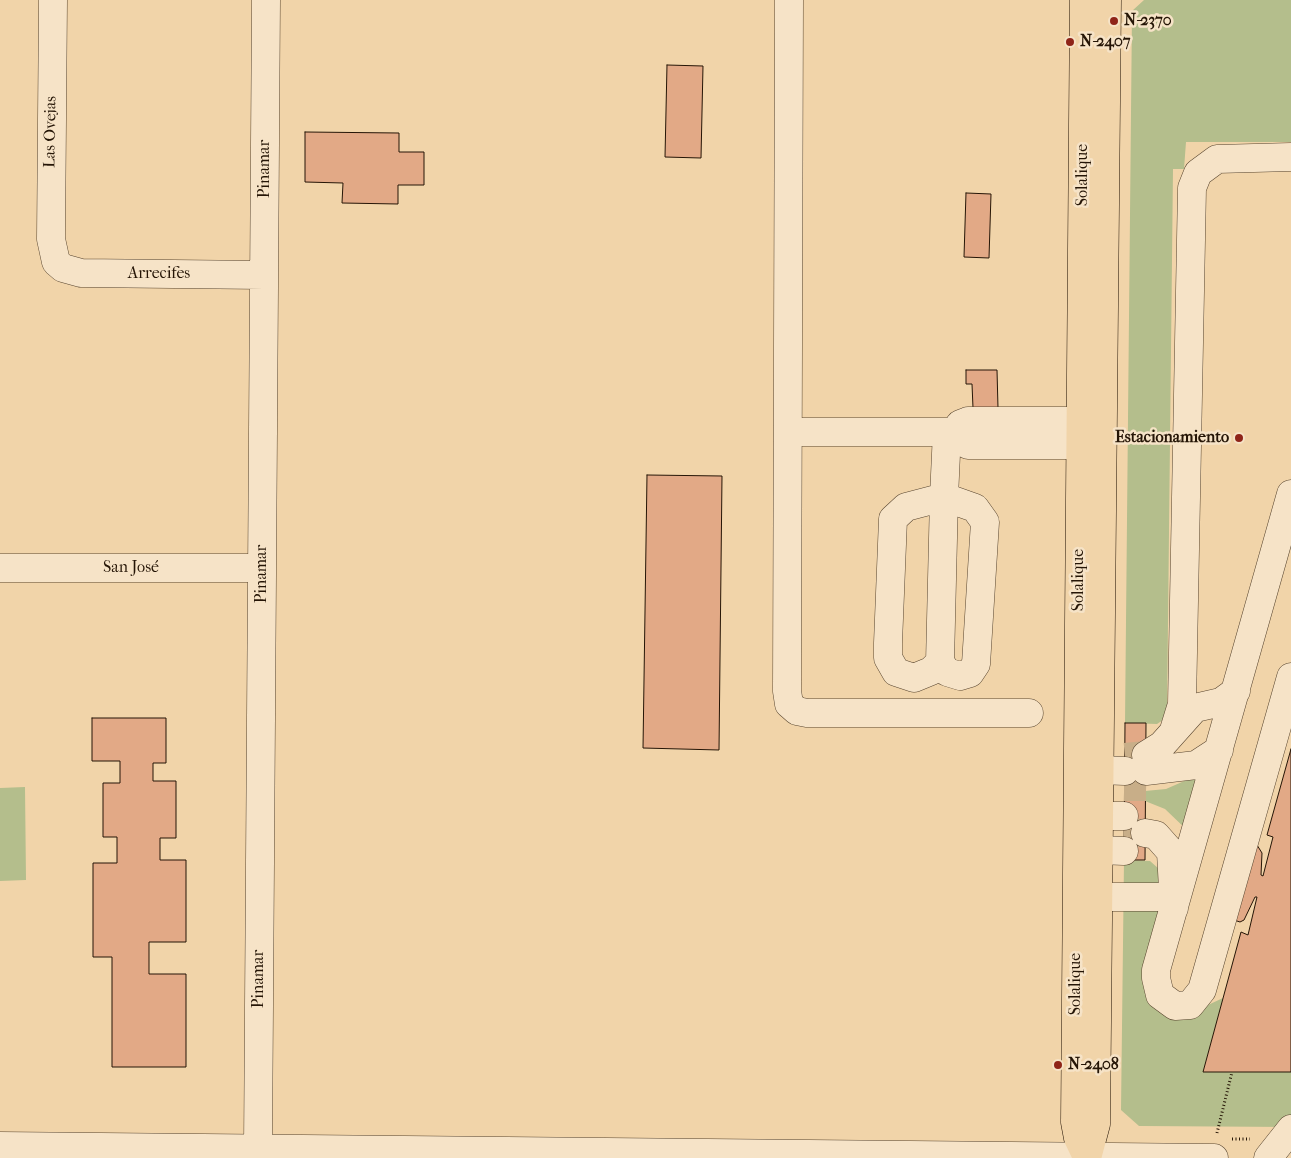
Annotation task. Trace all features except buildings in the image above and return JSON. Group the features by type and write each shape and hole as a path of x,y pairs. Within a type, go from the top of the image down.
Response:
{"main road":[{"name":"Solalique","path":"1084,0 1088,434 1123,771 1132,838 1098,897 1096,1124 1093,1141 1086,1157"},
{"name":"Solalique","path":"1086,1157 1074,1122 1088,434 1107,0"}],"street":[{"name":"Las Ovejas","path":"53,0 50,239 56,262"},
{"name":"Pinamar","path":"258,1149 266,0"},
{"path":"789,0 787,691 792,708 807,713 1028,713"},
{"path":"1174,730 1180,713 1182,693 1192,188 1198,173 1218,159 1291,158"},
{"name":"Arrecifes","path":"56,262 63,268 81,273 264,274"},
{"path":"788,432 951,432 960,424 968,421 1088,434"},
{"path":"940,662 931,671 914,678 896,672 888,658 893,518 906,507 944,497 975,508 985,522 976,664 970,673 960,676 947,672 940,662 944,497 951,432"},
{"path":"1291,494 1236,691 1209,760 1156,978 1160,995 1175,1006 1190,1005 1202,990 1291,677"},
{"name":"San José","path":"0,568 262,568"},
{"path":"1123,771 1162,745 1192,710 1200,705 1221,702 1236,691"},
{"path":"1192,710 1189,718 1190,732 1209,760"},
{"path":"1123,771 1209,760"},
{"path":"1132,838 1174,908"},
{"path":"1098,897 1164,897 1169,900 1174,908"},
{"path":"0,1146 1086,1157 1219,1145"}],"path":[{"path":"1232,1072 1219,1145 1281,1142"}],"green space":[{"path":"1144,0 1291,0 1291,142 1186,142 1184,169 1173,169 1167,713 1163,720 1157,724 1125,723 1132,11"},
{"path":"1198,775 1189,832 1165,809 1145,801 1145,791 1166,789"},
{"path":"25,787 26,880 0,881 0,788"},
{"path":"1124,860 1150,861 1159,869 1158,938 1151,967 1195,1011 1223,998 1203,1072 1291,1072 1291,1127 1139,1126 1121,1110"}],"tunnel":[{"path":"1125,757 1146,755"},
{"path":"1124,787 1146,787"},
{"path":"1124,832 1145,833"}],"place":[{"name":"N-2370","path":"1114,21"},
{"name":"N-2407","path":"1070,42"},
{"name":"Estacionamiento","path":"1239,438"},
{"name":"N-2408","path":"1058,1065"}]}
